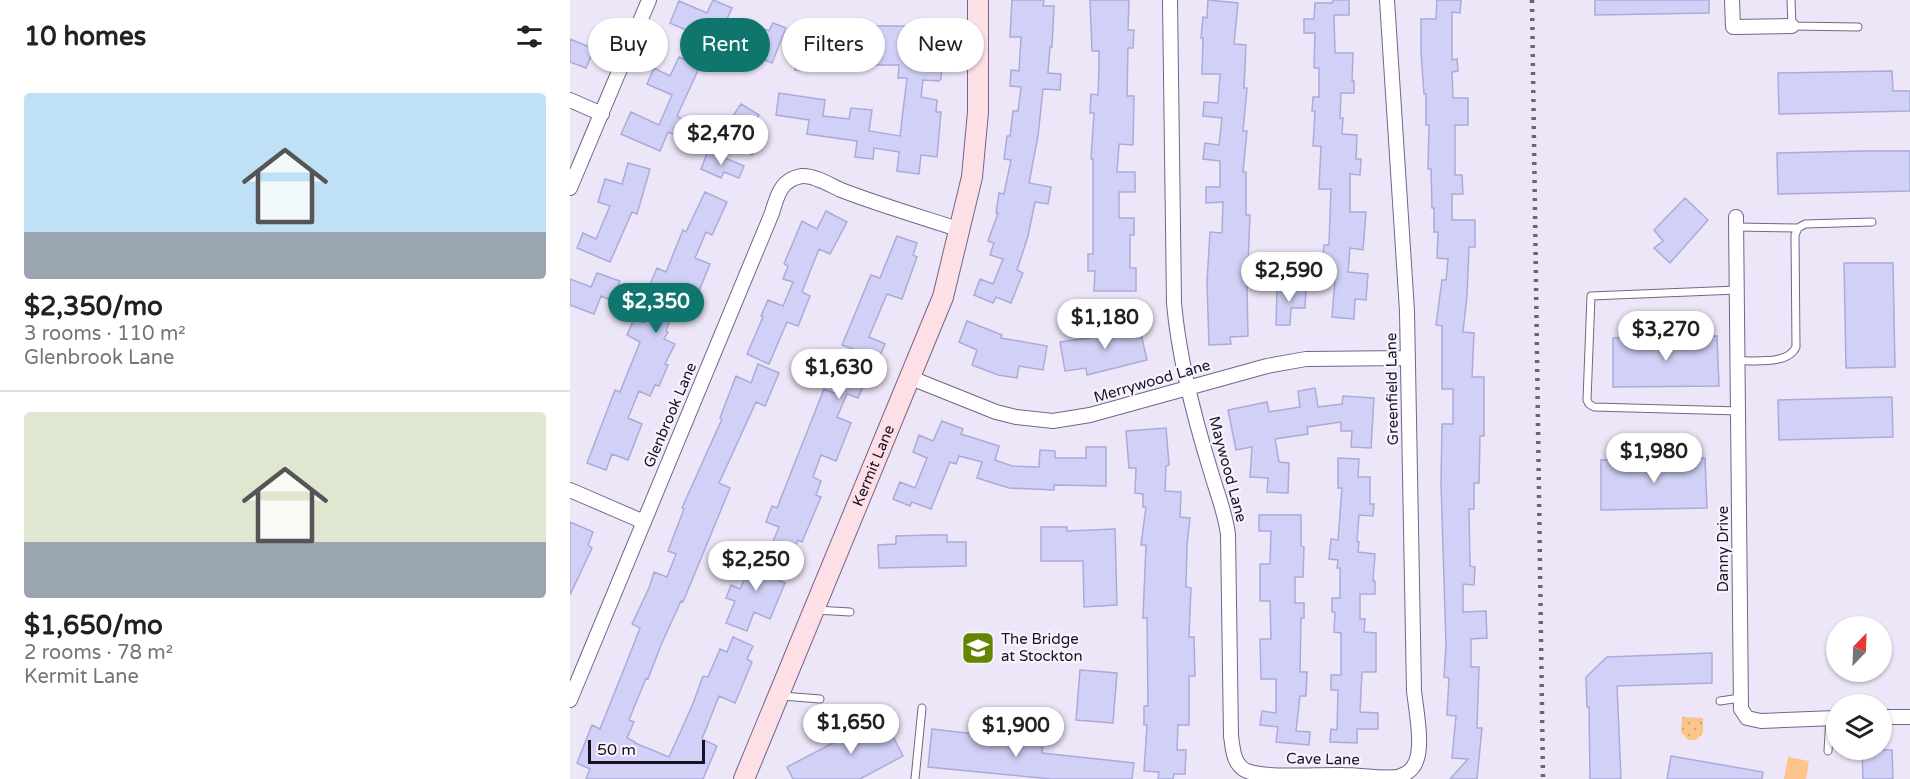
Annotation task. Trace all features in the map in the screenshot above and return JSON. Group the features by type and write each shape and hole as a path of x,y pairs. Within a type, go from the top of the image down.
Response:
{"street":[{"path":"570,188 649,0"},
{"name":"Kermit Lane","path":"744,779 943,297 972,177 978,112 978,0"},
{"name":"Maywood Lane","path":"1170,0 1174,303 1177,342 1211,472 1225,514 1228,534 1231,736 1234,759 1240,766"},
{"name":"Greenfield Lane","path":"1387,0 1408,358 1414,691 1419,746 1414,767 1407,773"},
{"path":"1732,0 1733,27 1792,26"},
{"path":"570,100 602,114"},
{"name":"Glenbrook Lane","path":"570,700 778,193 785,183 808,176 842,190 961,230"},
{"name":"Danny Drive","path":"1736,222 1740,698"},
{"name":"Merrywood Lane","path":"910,378 996,412 1043,421 1090,416 1267,366 1306,359 1408,358"},
{"path":"570,490 644,522"},
{"path":"1740,698 1743,713 1754,720 1826,718"},
{"path":"1892,717 1910,717"},
{"name":"Cave Lane","path":"1240,766 1247,771 1271,774 1389,778 1407,773"}],"lane":[{"path":"1791,0 1792,26 1858,27"},
{"path":"1736,222 1798,228 1805,225 1872,222"},
{"path":"1738,361 1785,358 1793,354 1796,347 1795,235 1798,228"},
{"path":"1737,290 1595,294 1592,296 1587,400 1589,405 1594,407 1739,411"},
{"path":"815,610 850,612"},
{"path":"780,695 820,699"},
{"path":"1720,701 1740,698"},
{"path":"915,779 921,708"}],"shaded area":[{"path":"1682,717 1703,718 1703,733 1696,740 1688,740 1681,732"},
{"path":"1788,757 1809,761 1806,779 1784,779"}],"building":[{"path":"713,0 732,8 727,18 680,18 680,27 670,23 679,1 707,13"},
{"path":"1012,0 1044,0 1043,6 1054,6 1048,73 1061,74 1060,90 1043,89 1038,136 1029,183 1051,187 1048,204 1035,202 1028,236 1017,270 1023,273 1011,303 996,297 993,303 974,295 980,279 993,284 1003,259 990,255 994,243 988,241 998,213 996,213 999,193 1004,194 1011,160 1004,159 1007,136 1010,136 1013,111 1018,111 1021,87 1010,86 1011,70 1019,71 1021,37 1010,37"},
{"path":"1090,0 1129,0 1128,30 1134,30 1133,48 1128,48 1127,96 1134,96 1133,145 1119,144 1117,172 1135,172 1135,192 1119,192 1119,218 1134,218 1134,235 1130,235 1130,268 1136,268 1136,291 1094,291 1095,271 1088,271 1088,254 1093,254 1093,159 1091,159 1094,113 1090,113 1091,94 1098,95 1099,67 1099,51 1092,51"},
{"path":"1208,0 1238,3 1234,44 1246,45 1244,88 1247,88 1243,131 1247,131 1243,172 1246,172 1246,215 1250,215 1248,336 1230,337 1231,344 1209,345 1207,282 1210,232 1222,233 1223,202 1206,203 1206,187 1220,187 1220,161 1203,159 1205,143 1219,145 1222,118 1203,116 1204,102 1218,103 1220,74 1202,74 1203,38 1201,38 1203,17 1207,18"},
{"path":"1333,0 1349,0 1349,15 1334,15 1335,53 1353,53 1354,93 1341,93 1340,118 1343,118 1342,134 1357,135 1356,159 1361,159 1360,175 1350,174 1350,212 1366,212 1363,250 1350,248 1348,272 1368,274 1366,300 1355,299 1354,319 1332,317 1336,267 1322,265 1324,245 1329,245 1331,189 1319,189 1321,146 1313,146 1315,111 1312,111 1313,97 1319,97 1319,68 1314,68 1315,33 1304,33 1304,19 1314,19 1315,3 1332,3"},
{"path":"1437,0 1461,0 1460,13 1452,12 1452,60 1457,59 1458,71 1452,72 1453,98 1468,98 1468,125 1455,125 1455,175 1462,175 1463,194 1452,194 1452,220 1475,220 1475,247 1469,247 1463,332 1474,333 1472,377 1484,377 1484,436 1480,436 1479,483 1474,483 1474,509 1469,509 1470,566 1475,567 1474,585 1463,584 1463,612 1486,611 1487,638 1471,639 1471,667 1479,667 1477,728 1482,728 1477,779 1450,779 1468,759 1452,758 1456,716 1447,715 1449,678 1444,677 1446,645 1441,483 1442,424 1453,424 1453,389 1442,389 1442,326 1436,325 1442,280 1446,280 1448,259 1437,258 1438,232 1434,232 1431,169 1428,169 1429,125 1426,125 1426,94 1424,94 1421,52 1421,19 1436,19"},
{"path":"1595,0 1709,0 1709,13 1595,15"},
{"path":"773,23 782,26 782,38 772,63 770,62 770,29"},
{"path":"885,26 897,26 897,65 885,65"},
{"path":"570,39 588,46 586,68 570,62"},
{"path":"679,57 680,72 697,72 677,116 682,119 675,135 668,132 660,151 621,134 631,112 659,125 672,95 647,84 652,72 662,72 670,76"},
{"path":"1892,71 1893,91 1910,91 1910,111 1779,114 1778,73"},
{"path":"898,72 941,72 939,81 923,80 921,97 937,100 936,112 941,112 937,157 921,155 919,174 897,171 899,152 874,148 873,159 855,157 857,141 807,134 809,120 776,115 779,93 825,100 823,116 849,119 851,108 872,110 869,131 900,136 907,78 898,78"},
{"path":"741,104 759,115 748,133 761,141 752,155 721,134"},
{"path":"708,151 744,166 739,178 724,172 721,178 701,169"},
{"path":"1910,151 1910,191 1778,194 1777,153"},
{"path":"628,163 650,169 637,214 632,212 610,262 577,248 583,233 596,239 610,206 598,202 605,179 622,184"},
{"path":"705,192 727,202 712,235 706,232 695,258 710,264 695,301 680,295 664,339 675,344 665,364 668,365 659,386 655,385 650,396 639,391 628,418 642,424 628,460 612,454 606,470 587,463 615,390 620,392 640,342 627,335 634,319 644,323 657,290 649,287 657,268 666,272 683,230 686,232"},
{"path":"1685,198 1708,220 1670,263 1654,248 1663,241 1654,230"},
{"path":"826,211 847,222 830,254 819,249 802,292 810,296 798,326 787,322 769,364 747,354 768,300 783,306 793,282 783,279 788,266 784,264 802,221 817,229"},
{"path":"897,236 917,243 913,255 917,257 902,299 887,294 869,337 885,344 878,360 875,359 858,398 847,394 837,417 851,423 836,461 821,455 813,477 821,481 816,495 821,497 802,542 798,540 792,553 772,544 779,527 766,522 772,506 777,508 824,389 834,393 853,349 842,345 871,275 880,278"},
{"path":"1844,263 1893,263 1895,367 1846,368"},
{"path":"597,273 620,281 613,301 601,296 594,314 570,305 570,279 591,287"},
{"path":"1277,288 1306,288 1305,308 1291,308 1290,325 1276,325"},
{"path":"967,321 1002,335 1001,338 1047,346 1043,370 1019,366 1017,378 998,375 972,365 977,350 959,342"},
{"path":"1138,321 1147,360 1087,375 1086,368 1065,371 1060,342 1103,336 1102,330"},
{"path":"1717,336 1719,386 1613,387 1613,338"},
{"path":"758,364 779,373 765,406 756,402 719,483 730,488 683,602 681,601 648,679 646,678 629,720 634,722 627,738 669,757 703,676 708,677 720,649 727,652 733,637 753,646 747,659 752,662 735,703 719,696 702,739 717,746 703,779 586,779 590,769 577,763 592,725 600,729 624,669 640,628 632,624 654,572 667,577 676,554 668,551 684,509 682,508 722,419 720,418 736,376 751,383"},
{"path":"1315,388 1318,407 1342,404 1343,396 1374,398 1371,448 1351,447 1352,431 1341,431 1341,422 1307,427 1308,434 1275,439 1279,462 1289,463 1288,493 1267,492 1268,478 1250,477 1252,447 1236,450 1228,410 1267,402 1269,412 1300,407 1298,391"},
{"path":"1892,397 1893,437 1779,440 1778,400"},
{"path":"942,421 963,429 961,434 999,446 995,460 1012,466 1039,467 1040,450 1055,451 1055,458 1086,458 1086,447 1106,447 1106,486 1054,485 1054,490 1009,488 977,478 982,462 959,456 956,464 950,462 931,509 912,502 910,506 893,499 900,482 915,488 927,458 913,452 919,435 933,441"},
{"path":"1166,428 1169,465 1166,466 1165,491 1181,492 1180,517 1190,518 1186,587 1191,588 1189,637 1194,637 1195,676 1189,676 1189,725 1178,725 1177,750 1186,750 1185,774 1174,774 1173,779 1158,779 1159,772 1144,771 1147,725 1144,725 1144,706 1148,706 1147,618 1143,618 1146,545 1141,545 1146,507 1143,507 1143,494 1135,493 1136,468 1129,468 1126,431"},
{"path":"1338,458 1359,459 1358,477 1370,477 1370,504 1374,504 1373,516 1359,515 1357,541 1359,542 1358,552 1375,554 1373,581 1375,581 1375,594 1360,594 1360,619 1365,619 1364,632 1376,633 1376,672 1362,672 1360,712 1378,713 1378,729 1357,729 1357,743 1330,742 1331,729 1337,730 1338,690 1331,690 1331,675 1341,675 1341,633 1334,632 1335,612 1332,612 1332,598 1340,598 1340,568 1337,568 1338,560 1329,559 1331,539 1338,540 1342,488 1338,488"},
{"path":"1705,458 1707,508 1601,510 1601,460"},
{"path":"1259,515 1301,515 1301,546 1304,547 1303,577 1295,577 1295,603 1304,603 1304,618 1301,618 1300,672 1307,672 1306,696 1300,696 1296,731 1310,732 1309,745 1276,742 1278,727 1260,725 1262,711 1276,713 1276,679 1261,679 1260,639 1271,639 1270,601 1260,601 1260,564 1270,564 1271,531 1259,531"},
{"path":"570,522 593,532 588,545 592,548 570,595"},
{"path":"1041,527 1067,527 1067,531 1115,529 1117,605 1084,607 1083,561 1041,561"},
{"path":"947,535 947,542 966,542 966,566 879,568 878,545 896,544 896,536"},
{"path":"758,549 778,557 770,576 785,583 770,619 754,612 747,631 726,623 735,601 726,598 731,585 740,589"},
{"path":"1712,653 1712,683 1617,686 1621,779 1590,779 1589,707 1587,707 1586,677 1607,657"},
{"path":"1080,670 1117,673 1113,723 1076,720"},
{"path":"883,717 903,756 860,779 793,779 787,767"},
{"path":"932,729 1043,742 1042,753 1134,763 1132,779 1051,779 928,767"},
{"path":"1892,750 1893,779 1863,779 1862,760 1892,760"},
{"path":"1671,756 1763,772 1762,779 1667,779"}],"railway":[{"path":"1532,0 1543,779"}],"place":[{"name":"The Bridge at Stockton","path":"978,648"}]}
